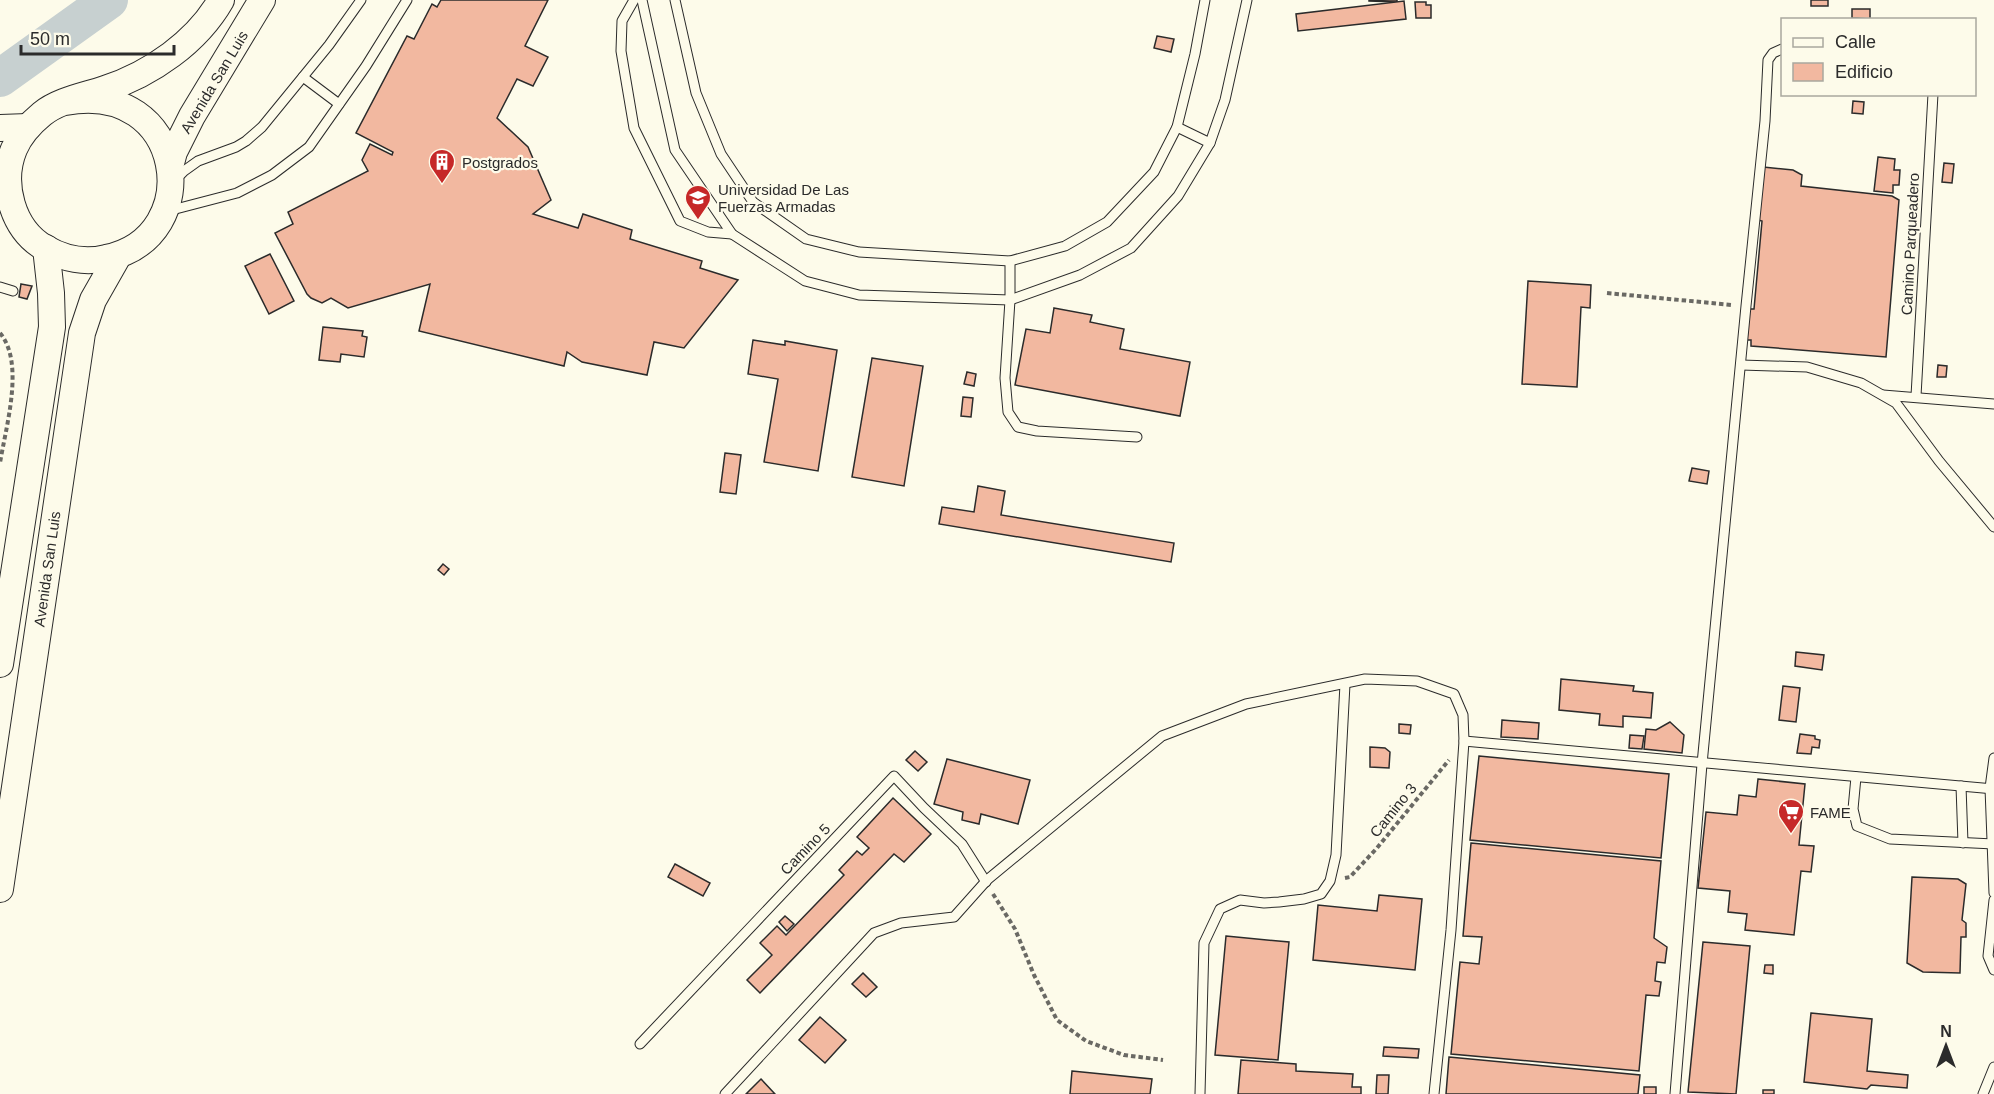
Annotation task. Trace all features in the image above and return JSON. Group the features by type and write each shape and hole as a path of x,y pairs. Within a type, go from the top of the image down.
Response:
{"street":[{"path":"65,102 85,98 105,100 124,106 141,116 155,130 165,148 171,175 165,211 153,230 138,245 118,256 94,261 69,258 46,248 25,230 6,202 8,174 14,149 28,127 45,112 65,102 130,81 177,51 215,11 221,0"},
{"name":"Avenida San Luis","path":"171,175 178,144 192,116 262,0"},
{"path":"0,128 28,127"},
{"name":"Avenida San Luis","path":"0,664 52,327 46,248"},
{"name":"Avenida San Luis","path":"0,889 82,333 93,300 118,256"}],"lane":[{"path":"171,175 246,141 262,127 329,45 361,0"},
{"path":"165,211 237,193 272,175 309,147 366,66 407,0"},
{"path":"634,0 622,21 621,51 634,128 680,221 708,232 732,234"},
{"path":"642,0 675,150 732,234 805,281 859,295 1010,300 1080,275 1131,248 1178,196 1210,143 1225,100 1247,0"},
{"path":"675,0 696,93 721,154 753,202 806,238 859,252 1010,261 1065,246 1107,222 1154,172 1177,127 1196,54 1205,0"},
{"path":"1675,1094 1702,764 1765,122 1768,60 1773,52 1781,49"},
{"path":"303,77 339,104"},
{"name":"Camino Parqueadero","path":"1916,396 1933,96"},
{"path":"1177,127 1210,143"},
{"path":"1010,261 1005,378 1008,412 1018,427 1037,431 1137,437"},
{"path":"0,286 13,291"},
{"path":"1741,365 1807,367 1861,383 1896,403 1939,462 1994,526"},
{"path":"1881,395 1994,404"},
{"path":"725,1094 874,933 901,923 954,917 987,881 1162,736 1246,704 1365,679 1417,681 1454,694 1463,715 1464,741 1451,930 1434,1094"},
{"path":"1200,1094 1204,943 1220,909 1240,900 1264,903 1304,899 1321,894 1330,881 1336,855 1345,684"},
{"path":"1464,741 1702,764 1992,788"},
{"path":"1994,758 1992,788 1994,893"},
{"name":"Camino 5","path":"640,1044 894,776 962,844 987,881"},
{"path":"1856,777 1853,809 1857,826 1890,839 1992,844"},
{"path":"1961,786 1963,843"},
{"path":"1994,900 1988,956 1994,970"},
{"path":"1983,1094 1994,1066"}],"path":[{"path":"1608,293 1746,306"},
{"path":"0,333 7,341 11,352 12,373 0,463"},
{"name":"Camino 3","path":"1330,881 1350,877 1377,848 1464,741"},
{"path":"987,881 1015,930 1034,975 1057,1020 1086,1041 1124,1055 1163,1060"}],"building":[{"name":"Postgrados","path":"441,0 548,0 525,46 548,57 533,86 517,79 497,118 528,147 551,200 533,214 578,228 583,214 632,230 630,239 702,261 700,268 738,280 684,348 654,342 647,375 582,362 567,352 564,366 419,331 430,284 348,308 331,298 322,303 307,294 275,233 293,224 288,212 368,171 362,160 370,144 392,155 393,152 356,133 407,36 414,39 432,4 437,7"},
{"path":"1397,0 1397,2 1369,1"},
{"path":"1811,0 1828,0 1828,6 1811,6"},
{"path":"1404,1 1406,19 1298,31 1296,14"},
{"path":"1415,2 1426,2 1426,5 1431,5 1431,18 1416,18"},
{"path":"1852,9 1870,9 1870,18 1852,18"},
{"path":"1157,36 1174,39 1171,52 1154,48"},
{"path":"1853,101 1864,102 1863,114 1852,113"},
{"path":"1878,157 1895,159 1894,170 1900,170 1899,185 1893,185 1893,193 1874,191"},
{"path":"1944,163 1954,164 1952,183 1942,182"},
{"path":"1763,167 1793,170 1802,175 1801,186 1892,196 1899,200 1886,357 1751,346 1751,340 1747,340 1749,309 1754,309 1762,221 1758,220"},
{"path":"270,254 294,301 269,314 245,266"},
{"path":"1528,281 1591,285 1590,308 1581,307 1577,387 1522,384"},
{"path":"21,284 32,286 27,299 19,297"},
{"path":"1054,308 1092,315 1090,322 1124,329 1120,349 1190,362 1180,416 1015,385 1026,329 1050,333"},
{"path":"323,327 363,331 362,336 367,337 364,357 341,354 340,362 319,360"},
{"path":"753,340 785,345 785,341 837,350 818,471 764,462 778,379 748,374"},
{"path":"872,358 923,366 904,486 852,477"},
{"path":"1938,365 1947,366 1946,377 1937,377"},
{"path":"967,372 976,374 974,386 964,384"},
{"path":"963,397 973,398 971,417 961,416"},
{"path":"725,453 741,455 736,494 720,492"},
{"path":"1692,468 1709,471 1707,484 1689,481"},
{"path":"978,486 1005,491 1001,515 1174,543 1171,562 939,524 942,507 974,512"},
{"path":"443,564 449,569 444,575 438,570"},
{"path":"1796,652 1824,655 1822,670 1795,666"},
{"path":"1561,679 1634,686 1633,691 1653,693 1651,718 1623,716 1623,727 1599,725 1600,714 1559,710"},
{"path":"1783,686 1800,688 1796,722 1779,720"},
{"path":"1502,720 1539,723 1538,739 1501,737"},
{"path":"1670,722 1684,735 1682,753 1644,749 1646,729 1656,730"},
{"path":"1399,724 1411,725 1410,734 1399,733"},
{"path":"1800,734 1815,736 1815,739 1820,740 1819,748 1812,747 1811,754 1797,753"},
{"path":"1630,735 1644,736 1642,749 1629,748"},
{"path":"1370,747 1385,748 1390,752 1389,768 1370,767"},
{"path":"915,751 927,762 918,771 906,760"},
{"path":"1479,756 1669,774 1661,858 1470,840"},
{"path":"947,759 1030,780 1018,824 981,814 979,824 962,820 963,812 934,804"},
{"path":"1758,779 1805,784 1799,845 1814,846 1811,872 1801,871 1794,935 1745,930 1747,914 1728,912 1730,891 1698,888 1706,812 1737,815 1739,795 1756,797"},
{"path":"893,798 931,834 904,862 894,854 760,993 747,980 772,955 760,943 777,926 786,935 844,875 839,870 857,851 862,855 869,848 857,837"},
{"path":"1471,843 1661,861 1654,938 1667,947 1665,963 1657,962 1655,981 1661,982 1659,996 1646,995 1639,1071 1451,1054 1460,962 1479,964 1482,937 1463,936"},
{"path":"675,864 710,883 703,896 668,877"},
{"path":"1912,877 1958,879 1966,884 1962,920 1966,923 1966,937 1961,937 1960,973 1923,972 1907,963"},
{"path":"1379,895 1422,899 1415,970 1313,960 1318,905 1377,911"},
{"path":"785,916 794,924 787,931 779,922"},
{"path":"1226,936 1289,942 1278,1060 1215,1055"},
{"path":"1703,942 1750,946 1736,1094 1688,1092"},
{"path":"1765,965 1773,965 1773,974 1764,973"},
{"path":"863,973 877,987 866,997 852,984"},
{"path":"1811,1013 1872,1019 1867,1071 1908,1075 1907,1088 1871,1085 1867,1089 1804,1082"},
{"path":"820,1017 846,1040 825,1063 799,1040"},
{"path":"1384,1047 1419,1049 1418,1058 1383,1056"},
{"path":"1449,1057 1640,1075 1638,1094 1446,1094"},
{"path":"1241,1060 1296,1064 1296,1071 1353,1074 1352,1087 1361,1087 1361,1094 1238,1094"},
{"path":"1072,1071 1152,1079 1150,1094 1070,1094"},
{"path":"1377,1075 1389,1075 1388,1094 1376,1094"},
{"path":"761,1079 775,1094 746,1094"},
{"path":"1644,1087 1656,1087 1656,1094 1644,1094"},
{"path":"1763,1090 1774,1090 1774,1094 1763,1094"}],"waterway":[{"path":"0,78 109,0"}],"place":[{"name":"Postgrados","path":"442,185"},
{"name":"Universidad De Las Fuerzas Armadas","path":"698,221"},
{"name":"FAME","path":"1791,835"}]}
